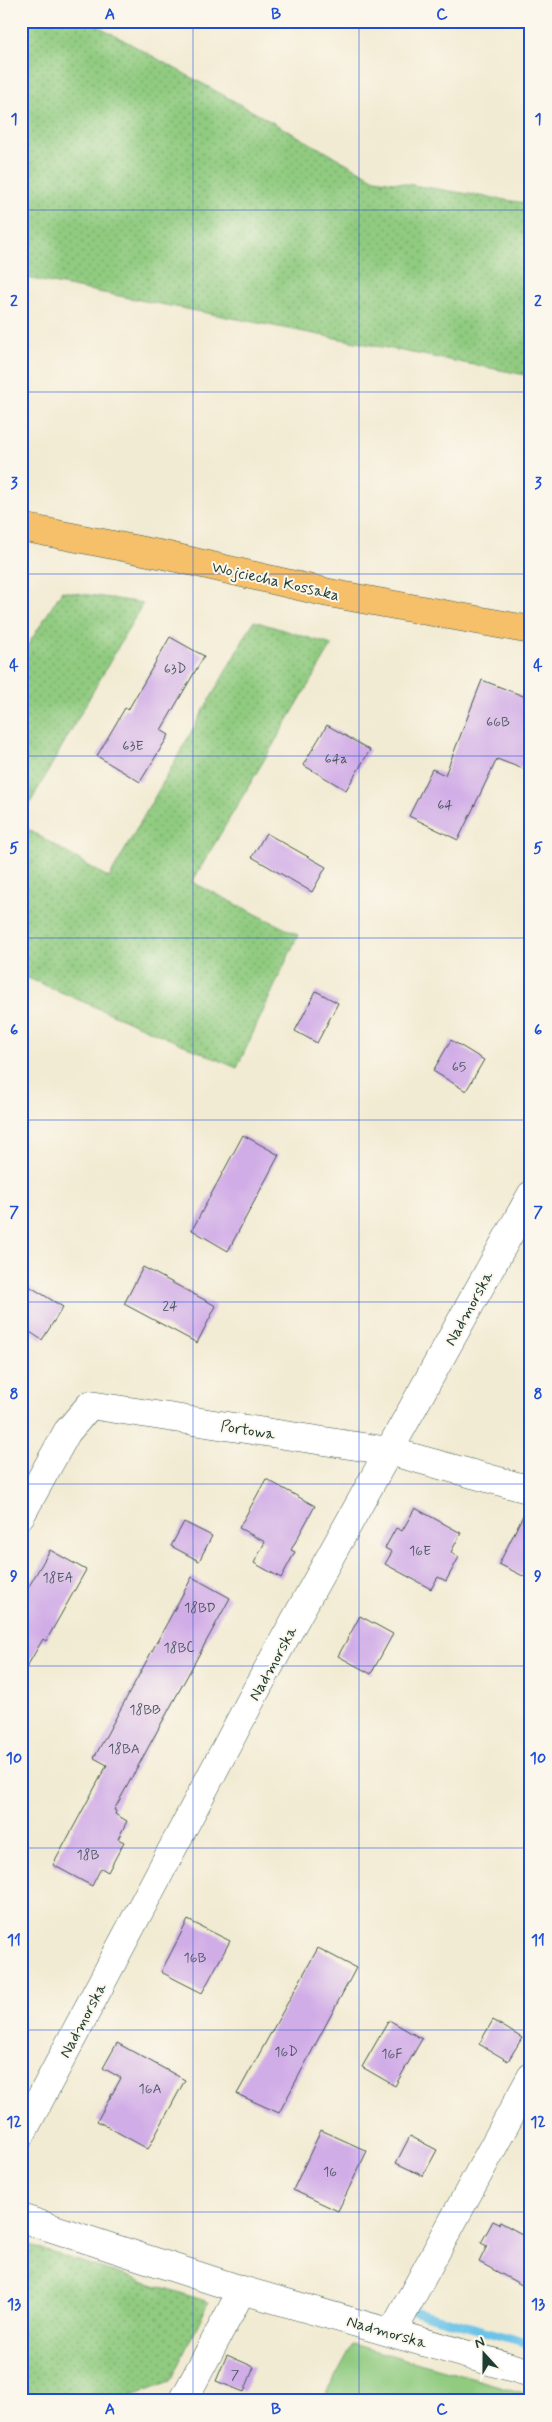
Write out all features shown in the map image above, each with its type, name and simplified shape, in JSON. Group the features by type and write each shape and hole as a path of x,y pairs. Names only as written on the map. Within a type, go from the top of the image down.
{"main road":[{"name":"Wojciecha Kossaka","path":"21,527 164,555 329,593 531,630"}],"street":[{"name":"Nadmorska","path":"21,2135 260,1683 531,1195"},
{"name":"Portowa","path":"21,1515 66,1432 90,1405 389,1451 531,1490"},
{"path":"392,2333 531,2077"},
{"name":"Nadmorska","path":"21,2218 242,2290 531,2373"},
{"path":"183,2401 242,2290"}],"green space":[{"path":"21,21 89,21 375,179 531,204 531,376 21,277"},
{"path":"62,591 143,603 21,819 21,656"},
{"path":"254,621 332,645 192,882 298,935 237,1068 21,975 21,825 109,878"},
{"path":"21,2243 209,2302 170,2381 120,2401 21,2401"},
{"path":"353,2344 517,2391 531,2396 531,2401 322,2401"}],"building":[{"path":"170,637 204,656 161,730 169,735 140,782 97,756 125,708 128,710"},
{"path":"482,680 531,699 531,772 497,759 458,840 409,816 432,769 445,775"},
{"path":"327,725 370,750 346,790 303,765"},
{"path":"266,833 326,867 312,892 252,857"},
{"path":"316,991 338,1003 317,1043 295,1031"},
{"path":"451,1040 484,1060 466,1091 433,1071"},
{"path":"243,1135 279,1155 228,1251 192,1230"},
{"path":"143,1267 216,1306 197,1343 124,1304"},
{"path":"21,1281 63,1307 42,1340 21,1326"},
{"path":"266,1479 315,1506 291,1550 295,1552 281,1578 254,1563 265,1542 239,1528"},
{"path":"528,1505 531,1505 531,1565 525,1577 499,1564"},
{"path":"415,1508 461,1533 451,1552 459,1557 446,1581 438,1577 431,1589 385,1564 392,1552 385,1548 396,1528 402,1531"},
{"path":"184,1522 212,1536 199,1561 171,1546"},
{"path":"50,1550 86,1570 46,1641 43,1639 21,1677 21,1600"},
{"path":"192,1577 230,1598 114,1810 116,1811 115,1814 127,1821 118,1839 124,1842 108,1872 101,1868 92,1886 53,1865 107,1765 94,1758"},
{"path":"360,1616 393,1634 371,1674 338,1656"},
{"path":"188,1920 230,1941 202,1993 161,1972"},
{"path":"318,1948 356,1968 279,2113 237,2094"},
{"path":"389,2020 422,2039 395,2086 362,2067"},
{"path":"493,2020 522,2038 508,2061 479,2044"},
{"path":"117,2043 185,2080 148,2149 97,2121 121,2078 103,2068"},
{"path":"321,2130 367,2151 338,2211 293,2190"},
{"path":"410,2136 437,2150 423,2176 396,2163"},
{"path":"493,2221 499,2224 500,2222 531,2239 531,2290 479,2262 487,2246 481,2243"},
{"path":"227,2355 254,2367 244,2392 216,2381"}],"waterway":[{"path":"413,2311 531,2344"}]}
